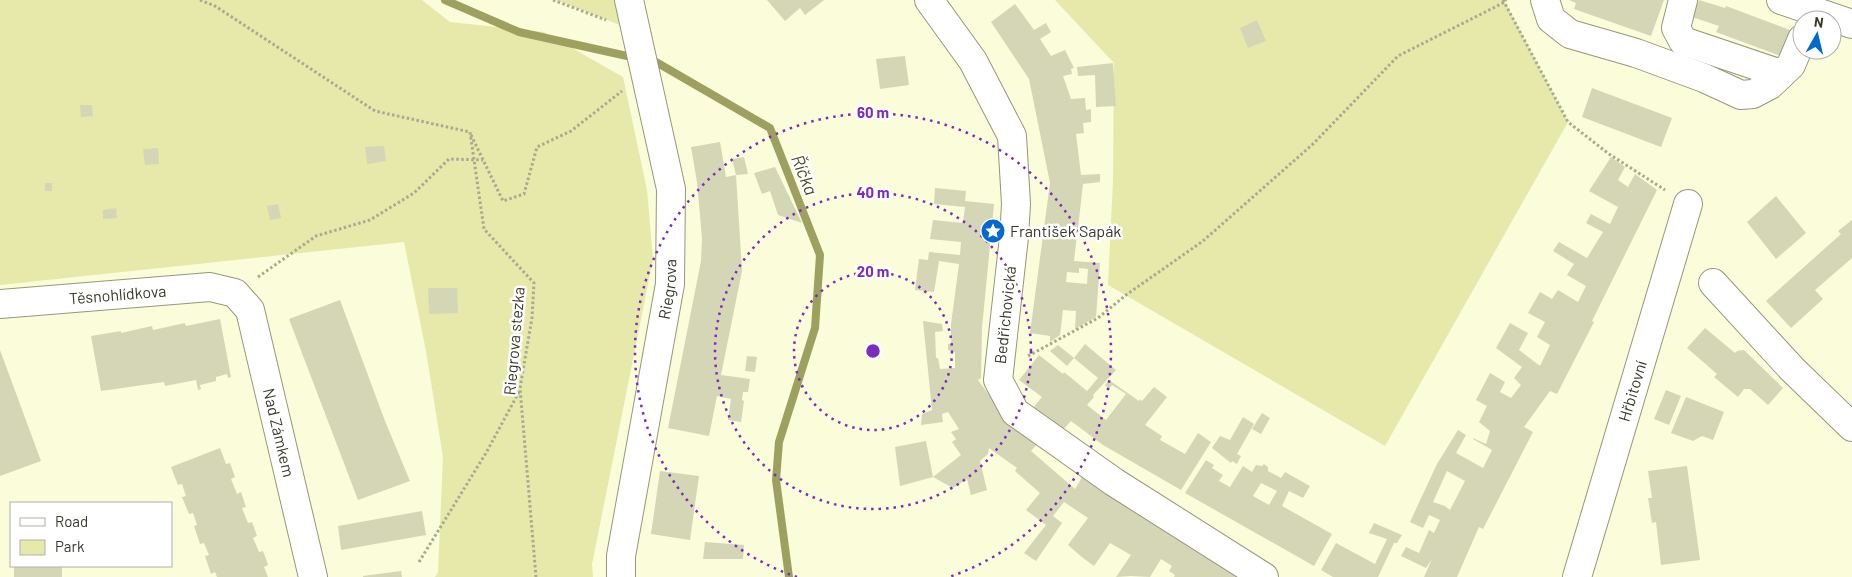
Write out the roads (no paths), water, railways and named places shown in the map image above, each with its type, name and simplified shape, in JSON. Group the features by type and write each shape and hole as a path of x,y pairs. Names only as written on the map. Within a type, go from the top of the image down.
{"street":[{"name":"Riegrova","path":"621,577 620,556 670,284 671,190 629,0"},
{"name":"Bedřichovická","path":"929,0 974,61 1012,136 1016,204 998,380 1014,412 1114,482 1264,577"},
{"path":"1545,0 1551,19 1570,34 1636,53 1741,95 1753,94 1770,85 1791,66 1793,60"},
{"path":"1684,0 1676,28 1683,41 1781,74"},
{"path":"1781,0 1802,10"},
{"name":"Hřbitovní","path":"1577,577 1679,199"},
{"path":"1713,283 1792,369 1852,427"},
{"name":"Těsnohlídkova","path":"0,304 210,287 234,293"},
{"name":"Nad Zámkem","path":"234,293 250,310 313,577"}],"waterway":[{"name":"Říčka","path":"445,0 519,32 636,58"},
{"name":"Říčka","path":"647,60 656,62 770,128 820,255 815,328 779,442 776,480 789,577"}],"place":[{"name":"František Sapák","path":"993,231"}]}
